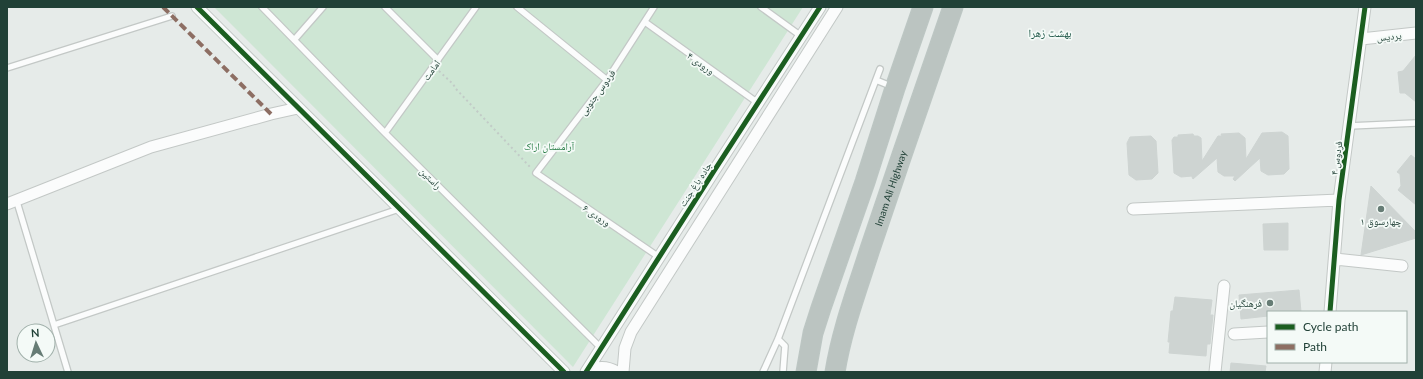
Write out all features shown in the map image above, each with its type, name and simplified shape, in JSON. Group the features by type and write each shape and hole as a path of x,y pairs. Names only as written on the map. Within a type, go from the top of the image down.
{"highway":[{"path":"806,372 813,333 821,308 865,182 923,7"},
{"name":"Imam Ali Highway","path":"836,372 838,353 848,315 879,219 953,7"},
{"path":"821,308 812,358 814,364 818,367 823,367 830,362 839,333 848,315"}],"street":[{"path":"197,7 564,372"},
{"name":"جاده باغ جنت","path":"587,372 820,7"},
{"path":"623,372 625,348 631,332 837,7"},
{"name":"فردوس ۴","path":"1330,311 1339,200 1365,7"},
{"name":"پردیس","path":"1361,39 1416,33"},
{"path":"12,203 151,147 298,108"},
{"path":"714,171 726,180"},
{"path":"1133,209 1339,200"},
{"path":"1335,259 1402,266"},
{"path":"1216,372 1224,286"},
{"path":"1234,334 1267,332"},
{"path":"587,372 594,368 604,367 617,372"}],"lane":[{"name":"راستین","path":"262,7 385,133 601,348"},
{"path":"295,40 322,7"},
{"path":"385,7 438,60"},
{"name":"امامت","path":"385,133 476,7"},
{"path":"517,7 607,80"},
{"name":"فردوس جنوبی","path":"536,173 607,80 654,7"},
{"path":"761,7 801,36"},
{"path":"7,68 172,16"},
{"name":"ورودی ۴","path":"644,22 758,103"},
{"path":"763,372 778,339 880,69"},
{"path":"876,80 895,88"},
{"path":"1349,126 1416,123"},
{"name":"ورودی ۶","path":"536,173 659,257"},
{"path":"12,203 53,323"},
{"path":"56,324 399,209"},
{"path":"56,332 68,372"},
{"path":"778,339 784,346 783,372"}],"path":[{"path":"433,67 454,84 456,89 536,173"}],"green space":[{"name":"آرامستان اراک","path":"214,7 803,7 573,367"}],"building":[{"path":"1416,55 1416,102 1405,93 1400,93 1398,72 1403,71"},
{"path":"1282,132 1288,136 1289,169 1284,174 1268,175 1261,171 1260,158 1235,181 1233,179 1235,176 1224,176 1218,172 1217,158 1193,179 1192,176 1181,177 1174,173 1172,140 1174,137 1178,137 1178,135 1193,134 1194,136 1201,138 1202,161 1218,136 1222,136 1221,134 1239,133 1245,138 1246,159 1262,133"},
{"path":"1151,136 1156,141 1158,173 1152,179 1136,180 1129,175 1127,143 1130,137"},
{"path":"1411,155 1416,159 1416,205 1398,190 1401,186 1400,174 1397,172"},
{"name":"چهارسوق ۱","path":"1371,186 1416,232 1416,238 1361,255"},
{"path":"1288,223 1288,250 1264,250 1263,224"},
{"name":"فرهنگیان","path":"1299,290 1301,311 1267,311 1267,316 1241,319 1239,295"},
{"path":"1175,297 1212,300 1210,315 1213,315 1210,344 1207,344 1206,356 1169,353 1170,342 1168,342 1171,311 1173,311"},
{"path":"1231,363 1266,366 1265,372 1230,372"}],"marked path":[{"path":"163,7 271,114"}],"cycle path":[{"path":"197,7 564,372"},
{"path":"586,372 820,7"},
{"path":"1330,311 1339,200 1365,7"}],"place":[{"name":"چهارسوق ۱","path":"1381,209"},
{"name":"فرهنگیان","path":"1270,303"}],"district":[{"name":"بهشت زهرا","path":"1050,32"}]}
